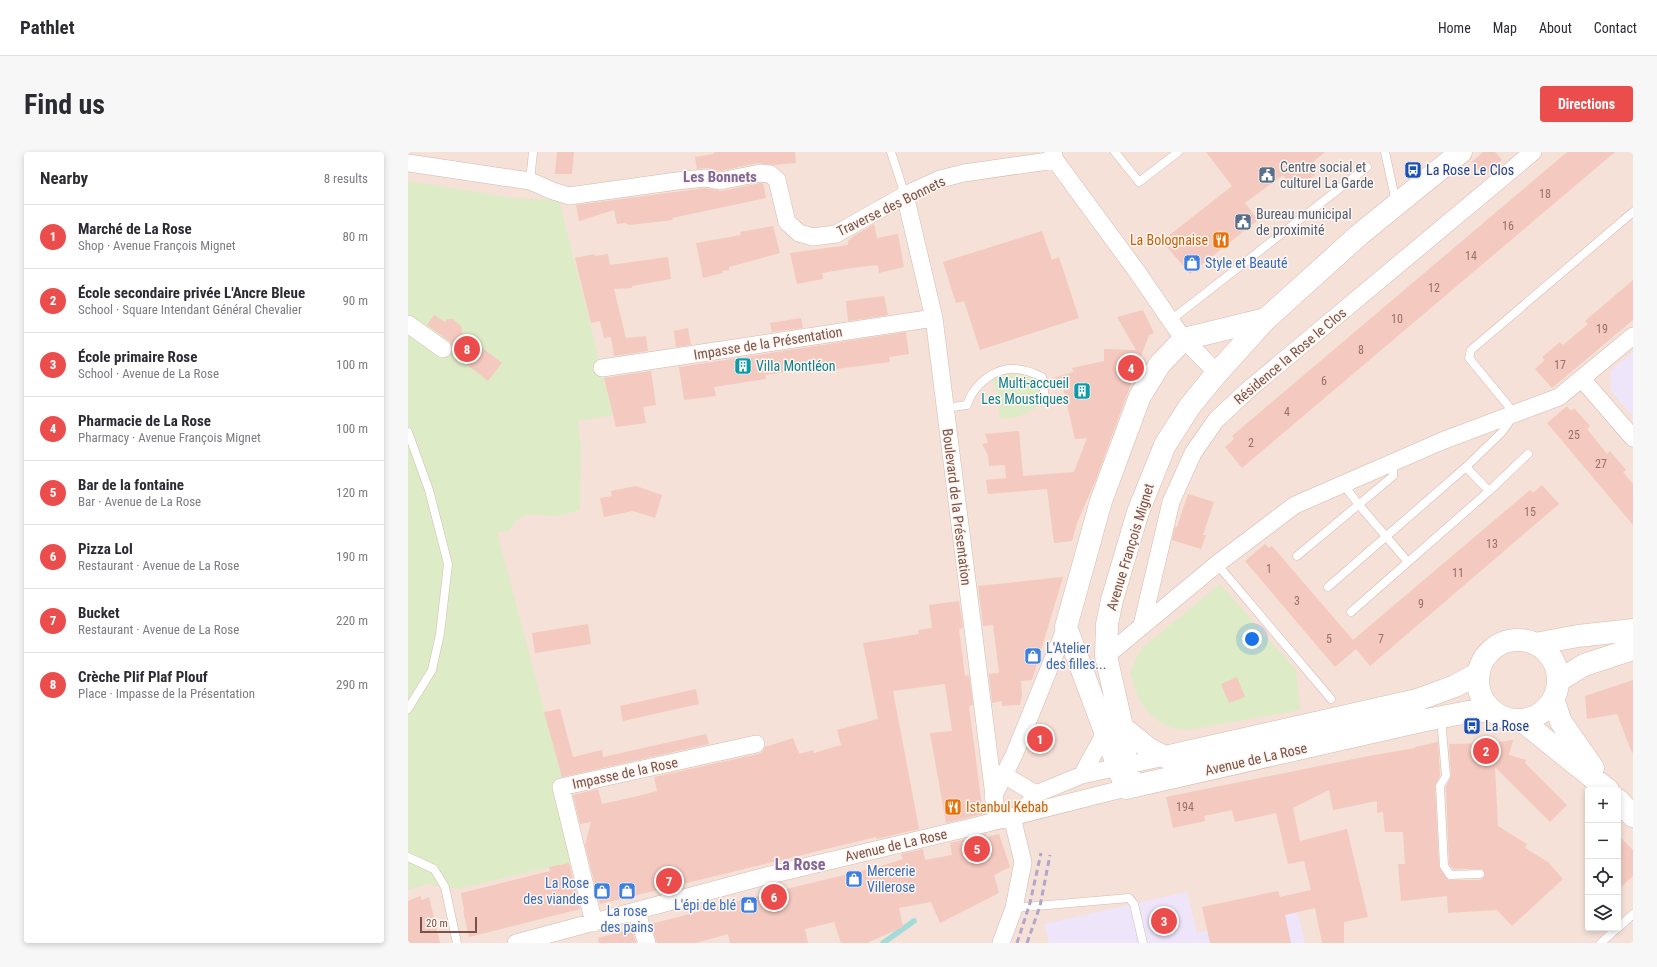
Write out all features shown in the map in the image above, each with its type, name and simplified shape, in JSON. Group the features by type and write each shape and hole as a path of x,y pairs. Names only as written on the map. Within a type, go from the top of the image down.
{"street":[{"name":"Avenue François Mignet","path":"1113,730 1106,656 1107,624 1112,600 1138,512 1165,445 1190,406 1217,373 1266,319 1360,235 1460,152"},
{"name":"Résidence la Rose le Clos","path":"1142,625 1171,502 1193,453 1216,420 1248,390 1533,152"},
{"name":"Traverse des Bonnets","path":"408,163 530,181 569,196 705,178 720,181 760,173 770,174 777,180 787,222 798,233 813,238 836,234 905,195 940,179 1054,156 1184,339 1217,373"},
{"name":"Boulevard de la Présentation","path":"905,195 934,318 993,796 1010,817 1022,862 1014,908 1001,943"},
{"name":"Impasse de la Présentation","path":"602,368 934,318"},
{"name":"Avenue François Mignet","path":"1184,339 1266,319"},
{"path":"408,324 443,349"},
{"path":"1106,656 1217,564 1295,505 1442,441 1559,397 1633,336"},
{"path":"993,796 1014,755 1066,627 1101,501 1140,396 1160,364 1184,339"},
{"path":"1582,379 1633,438"},
{"name":"Avenue François Mignet","path":"1066,627 1113,730 1127,777"},
{"path":"1535,644 1578,636 1633,630"},
{"path":"1606,787 1561,722 1556,690 1554,663 1549,655 1535,644 1517,640 1500,645 1486,656 1479,673 1479,690 1486,704 1492,710 1505,718 1521,720 1536,716 1549,706 1556,690 1584,665 1633,649"},
{"name":"Avenue de La Rose","path":"1036,794 1082,775 1127,777 1166,757 1416,700 1455,686 1479,673"},
{"name":"Avenue de La Rose","path":"516,943 766,876 1010,817 1127,777 1468,712 1492,710"},
{"path":"1521,720 1604,787"},
{"path":"1082,775 1113,730 1166,757"},
{"name":"Impasse de la Rose","path":"594,923 561,787 756,744"},
{"path":"1004,775 1036,794 1010,817"},
{"path":"1621,803 1633,816"},
{"path":"636,910 647,943"}],"lane":[{"path":"530,181 533,152"},
{"path":"891,152 905,195"},
{"path":"1115,152 1139,182 1178,152"},
{"path":"1384,152 1397,205"},
{"path":"1170,320 1368,167"},
{"path":"1328,588 1466,467 1502,432 1514,414 1469,358 1471,350 1633,212"},
{"path":"945,408 967,405 970,395 975,388 995,373 1008,369 1031,372 1042,376 1045,398"},
{"path":"408,432 429,490 448,564 440,634 432,670 408,709"},
{"path":"1351,612 1489,491 1528,454"},
{"path":"1297,556 1393,476 1393,462"},
{"path":"1466,467 1489,491"},
{"path":"1343,484 1408,562"},
{"path":"1217,564 1331,699"},
{"path":"1441,717 1446,776 1440,786 1444,866 1450,875 1480,874"},
{"path":"408,857 434,869 445,887 457,943"},
{"path":"1014,908 1129,898 1134,904 1143,943"},
{"path":"1621,926 1631,919"},
{"path":"1601,943 1615,931"}],"shaded area":[{"path":"408,152 1633,152 1633,943 408,943"},
{"path":"1633,352 1633,416 1611,391 1610,371"},
{"path":"1187,892 1197,933 1297,910 1305,943 1049,943 1044,924"}],"green space":[{"path":"408,181 514,198 559,200 613,415 578,421 581,448 580,510 554,516 526,516 519,518 509,531 497,532 562,778 555,781 576,861 458,889 427,884 408,890"},
{"path":"1017,374 1038,379 1042,402 1027,413 1017,417 999,418 998,399 992,381 1002,376"},
{"path":"1220,584 1296,670 1300,710 1188,730 1172,728 1158,721 1148,712 1138,698 1130,672 1141,649"}],"building":[{"path":"557,152 574,152 572,174 555,174"},
{"path":"715,152 795,152 796,163 773,165 758,163 720,171 707,168 697,169 695,157 713,154"},
{"path":"1206,152 1325,152 1308,166 1315,175 1295,190 1283,175 1245,203 1258,220 1190,274 1162,241 1232,186"},
{"path":"1483,152 1495,152 1502,160 1485,176 1472,162"},
{"path":"1567,152 1615,152 1242,468 1225,447 1234,439 1232,436"},
{"path":"763,183 766,198 672,218 673,220 629,225 625,223 617,224 614,210 579,221 576,205 705,188 722,191"},
{"path":"874,224 877,238 898,234 904,267 879,273 878,265 852,268 822,273 823,279 797,284 790,253 848,245 848,241 852,237"},
{"path":"773,226 780,253 729,267 729,270 722,271 723,273 703,278 696,243 741,235 740,232"},
{"path":"1042,231 1052,260 1059,257 1079,318 980,350 964,301 956,303 943,262"},
{"path":"594,254 595,256 608,254 610,265 668,257 671,279 632,286 632,288 614,289 626,338 646,336 648,351 614,356 611,337 604,338 600,321 591,323 575,258"},
{"path":"1633,280 1633,320 1552,388 1535,369 1545,360 1542,357 1560,342 1563,345 1588,324 1585,321"},
{"path":"884,296 888,315 848,321 846,301"},
{"path":"1143,310 1154,333 1149,335 1096,479 1077,523 1072,541 1054,543 1047,489 988,494 986,480 1006,478 1005,465 989,466 988,455 982,444 988,443 985,434 1019,431 1023,476 1074,472 1087,438 1075,439 1063,388 1050,379 1073,372 1072,368 1104,361 1104,349 1136,350 1117,317"},
{"path":"434,315 445,322 447,319 453,319 462,327 462,333 502,363 488,381 452,353 452,345 449,341 427,325"},
{"path":"801,318 803,328 772,332 770,323"},
{"path":"688,328 691,345 676,347 674,331"},
{"path":"906,332 909,354 889,357 890,362 805,373 804,369 765,375 766,379 714,387 716,396 684,400 679,367"},
{"path":"651,371 656,405 643,407 646,423 616,427 604,378"},
{"path":"1567,406 1571,411 1574,408 1590,426 1587,429 1607,454 1610,451 1626,470 1623,472 1633,484 1633,525 1547,423"},
{"path":"1542,485 1559,504 1370,666 1356,649 1335,667 1245,561 1265,544 1269,548 1272,546 1353,640 1530,490 1533,493"},
{"path":"636,486 662,495 655,518 633,511 604,517 600,498 612,496 611,491"},
{"path":"1188,494 1214,502 1203,535 1206,535 1201,549 1172,540 1175,527 1177,527"},
{"path":"1063,577 1032,680 1021,681 1022,695 1020,705 1002,706 1002,701 992,703 989,674 999,673 993,625 983,626 978,586"},
{"path":"959,601 963,628 959,629 965,676 969,675 973,705 969,706 983,814 946,823 930,733 952,731 945,684 893,691 919,829 876,839 876,837 600,904 585,845 591,822 580,824 573,795 598,789 602,804 638,796 657,791 654,777 758,754 762,752 765,747 793,738 799,754 813,750 814,753 841,745 837,730 878,719 863,643 919,634 918,630 932,628 929,605"},
{"path":"588,624 591,644 535,653 532,633"},
{"path":"1237,677 1245,697 1229,703 1221,684"},
{"path":"1633,680 1632,753 1617,714 1587,719 1585,696"},
{"path":"696,689 699,704 623,721 620,706"},
{"path":"560,709 573,757 602,750 603,757 706,734 709,744 562,777 544,712"},
{"path":"1513,740 1509,755 1526,760 1525,763 1567,805 1550,822 1495,767 1498,826 1527,844 1525,848 1548,862 1563,879 1512,926 1497,910 1448,913 1447,896 1401,901 1398,864 1405,864 1403,832 1385,832 1383,812 1377,813 1377,801 1333,810 1329,790 1293,808 1300,841 1347,829 1368,917 1344,922 1344,943 1322,943 1315,908 1285,915 1291,943 1210,943 1202,907 1278,891 1280,897 1311,890 1304,861 1288,864 1276,813 1235,822 1232,810 1204,816 1205,821 1173,828 1166,797 1415,748 1438,742 1440,775 1435,786 1439,867 1448,880 1480,880 1485,874 1482,869 1453,869 1449,864 1446,787 1451,776 1449,744 1493,743"},
{"path":"986,834 986,837 999,834 1010,867 994,875 999,893 940,923 931,902 899,908 903,927 867,943 841,943 834,922 805,929 808,943 730,943 728,934 696,943 657,943 651,924 881,866 903,859 901,854 923,849 925,860 952,855 950,843"},
{"path":"1621,838 1633,850 1633,876 1621,887"},
{"path":"569,863 580,909 469,937 463,911 461,893 550,871 549,867"},
{"path":"420,896 422,900 429,897 440,943 408,943 408,901"},
{"path":"632,929 636,943 599,943 598,938"}],"waterway":[{"path":"883,943 914,921"}],"railway":[{"path":"1017,943 1030,903 1041,853"},
{"path":"1027,943 1040,906 1050,855"}],"place":[{"name":"La Rose Le Clos","path":"1413,170"},
{"name":"Centre social et culturel La Garde","path":"1267,175"},
{"name":"Bureau municipal de proximité","path":"1243,222"},
{"name":"La Bolognaise","path":"1221,240"},
{"name":"Style et Beauté","path":"1192,263"},
{"name":"Crèche Plif Plaf Plouf","path":"467,349"},
{"name":"Villa Montléon","path":"743,366"},
{"name":"Pharmacie de La Rose","path":"1131,368"},
{"name":"Multi-accueil Les Moustiques","path":"1082,391"},
{"name":"L'Atelier des filles...","path":"1033,656"},
{"name":"La Rose","path":"1472,726"},
{"name":"Marché de La Rose","path":"1040,739"},
{"name":"École secondaire privée L'Ancre Bleue","path":"1486,751"},
{"name":"Istanbul Kebab","path":"953,807"},
{"name":"Bar de la fontaine","path":"977,849"},
{"name":"Mercerie Villerose","path":"854,879"},
{"name":"Bucket","path":"669,881"},
{"name":"La Rose des viandes","path":"602,891"},
{"name":"La rose des pains","path":"627,891"},
{"name":"Pizza Lol","path":"774,897"},
{"name":"L'épi de blé","path":"749,905"},
{"name":"École primaire Rose","path":"1164,921"}],"district":[{"name":"Les Bonnets","path":"720,177"},
{"name":"La Rose","path":"800,864"}]}
